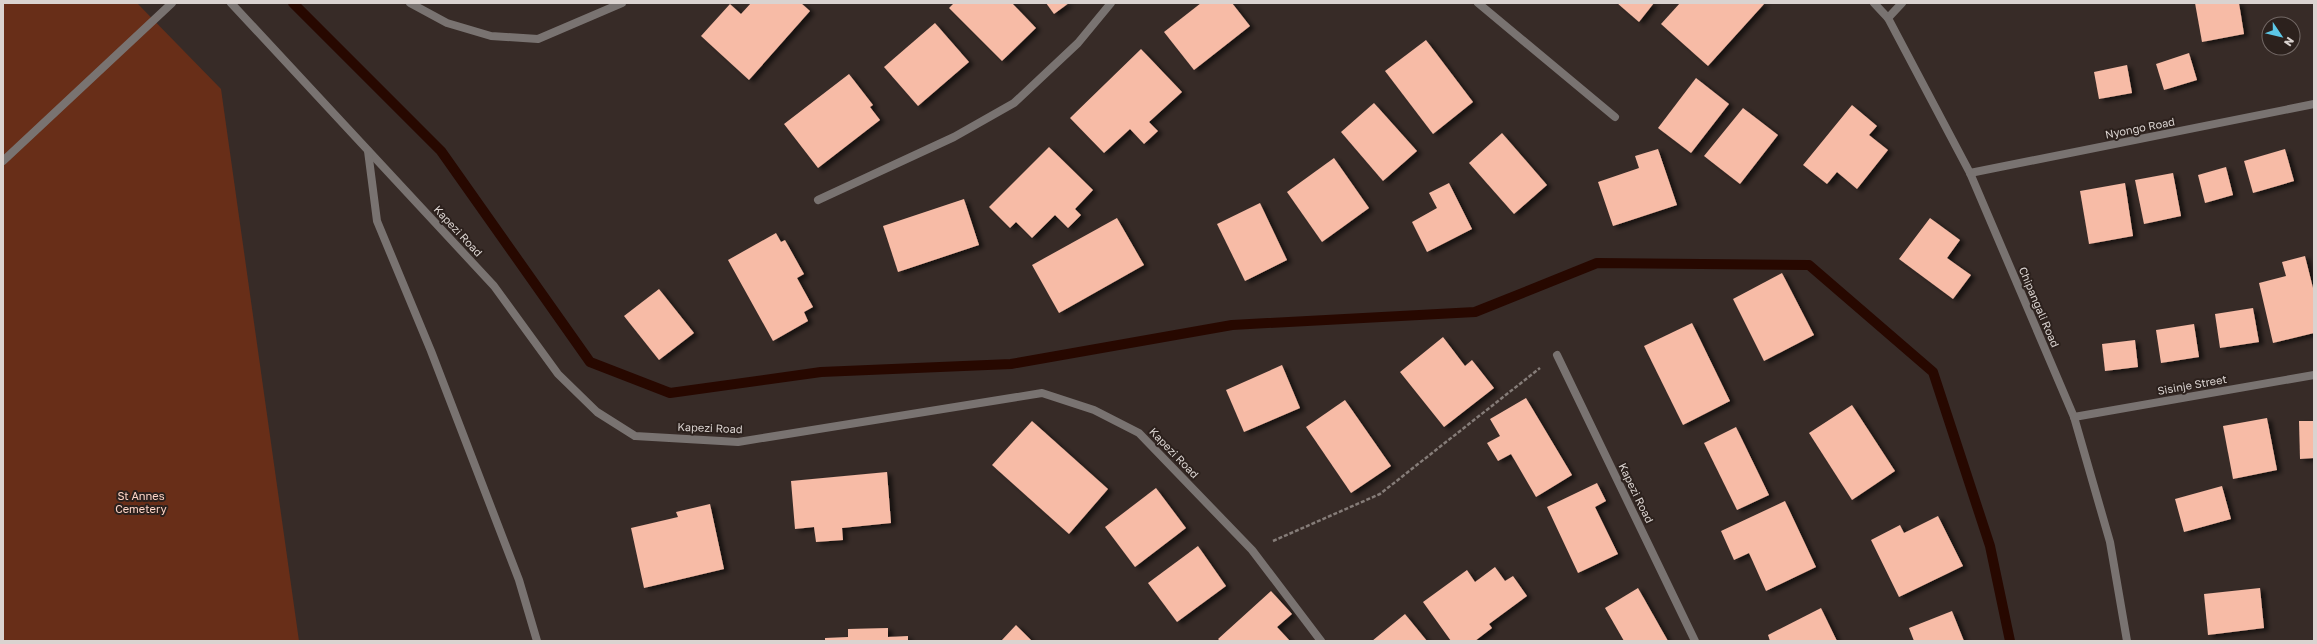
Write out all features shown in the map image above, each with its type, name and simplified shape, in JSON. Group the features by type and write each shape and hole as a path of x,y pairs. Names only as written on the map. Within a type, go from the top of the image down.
{"street":[{"path":"3,161 172,3"},
{"name":"Kapezi Road","path":"231,3 494,286 558,374 597,412 635,436 738,442 1042,393 1094,410 1139,432 1252,550 1321,641"},
{"path":"410,3 447,23 491,36 538,40 622,3"},
{"path":"818,200 954,137 1014,103 1078,43 1111,3"},
{"path":"1478,3 1615,117"},
{"name":"Chipangali Road","path":"1874,3 1888,18 1970,173 2074,417 2110,542 2127,641"},
{"path":"1888,18 1902,3"},
{"name":"Nyongo Road","path":"1970,173 2314,104"},
{"path":"368,151 377,221 434,358 513,565 537,641"},
{"name":"Kapezi Road","path":"1557,355 1694,641"},
{"name":"Sisinje Street","path":"2074,417 2314,375"}],"path":[{"path":"1252,550 1380,494 1557,355"}],"green space":[{"name":"St Annes Cemetery","path":"3,3 137,3 221,89 299,641 3,641"}],"building":[{"path":"751,3 801,3 810,11 749,80 701,36 730,4 741,14"},
{"path":"954,3 1012,3 1036,28 1002,61 949,8"},
{"path":"1046,3 1069,3 1054,14"},
{"path":"1201,3 1232,3 1250,26 1194,70 1164,32"},
{"path":"1617,3 1654,3 1639,22"},
{"path":"1680,3 1765,3 1708,66 1661,24"},
{"path":"2195,3 2239,3 2244,34 2202,42"},
{"path":"935,23 969,62 918,106 884,67"},
{"path":"1426,40 1473,102 1433,134 1385,71"},
{"path":"1141,49 1182,92 1149,122 1158,131 1144,144 1130,129 1104,153 1070,118"},
{"path":"2189,53 2197,80 2164,90 2156,64"},
{"path":"2127,65 2132,93 2099,99 2094,72"},
{"path":"849,74 873,105 870,107 880,120 818,168 784,124"},
{"path":"1696,78 1729,104 1691,153 1658,128"},
{"path":"1374,103 1417,151 1383,181 1341,132"},
{"path":"1852,105 1877,126 1869,135 1888,150 1857,189 1837,172 1827,184 1803,165"},
{"path":"1743,108 1778,135 1740,184 1704,156"},
{"path":"1502,133 1547,185 1514,214 1469,163"},
{"path":"1049,147 1093,190 1075,209 1081,215 1068,228 1055,215 1032,238 1016,222 1010,228 989,207"},
{"path":"1658,149 1677,205 1613,226 1598,182 1639,168 1635,156"},
{"path":"2285,149 2294,181 2253,193 2244,161"},
{"path":"1334,158 1369,208 1322,242 1287,192"},
{"path":"2226,167 2233,195 2205,203 2198,175"},
{"path":"2173,173 2181,216 2144,224 2135,180"},
{"path":"1449,183 1472,229 1427,252 1412,222 1437,208 1429,193"},
{"path":"2125,183 2133,236 2089,244 2080,191"},
{"path":"964,199 979,245 898,272 883,226"},
{"path":"1260,203 1287,260 1245,281 1217,224"},
{"path":"1117,218 1144,265 1059,313 1032,265"},
{"path":"1930,218 1960,240 1947,258 1971,275 1953,299 1899,259"},
{"path":"776,233 781,242 785,240 804,274 797,278 813,307 804,312 808,321 773,341 728,260"},
{"path":"2305,256 2314,292 2314,333 2273,343 2259,283 2286,276 2282,262"},
{"path":"1782,273 1814,335 1764,361 1733,299"},
{"path":"659,289 694,333 659,360 624,316"},
{"path":"2253,308 2259,342 2220,348 2215,314"},
{"path":"1692,323 1730,401 1683,425 1644,346"},
{"path":"2194,324 2199,357 2161,363 2156,330"},
{"path":"1443,337 1465,366 1472,360 1494,388 1444,427 1400,372"},
{"path":"2135,340 2138,367 2105,371 2102,344"},
{"path":"1282,365 1300,408 1244,432 1226,390"},
{"path":"1526,398 1572,475 1536,497 1511,454 1498,461 1487,443 1500,436 1490,419"},
{"path":"1345,400 1391,466 1351,493 1306,427"},
{"path":"1852,405 1895,471 1852,500 1809,433"},
{"path":"2267,418 2277,470 2233,479 2223,426"},
{"path":"1032,421 1108,489 1069,534 992,465"},
{"path":"2299,421 2314,421 2314,458 2300,459"},
{"path":"1736,427 1769,495 1737,510 1704,443"},
{"path":"887,472 891,523 842,528 843,540 816,542 814,527 795,529 791,481"},
{"path":"1597,483 1606,501 1595,507 1618,554 1578,573 1547,507"},
{"path":"2222,486 2231,519 2184,532 2175,499"},
{"path":"1156,488 1186,528 1135,567 1105,527"},
{"path":"1785,501 1816,567 1766,591 1749,553 1734,560 1721,531"},
{"path":"710,504 724,569 644,588 631,528 678,517 676,512"},
{"path":"1938,516 1963,566 1899,597 1871,540 1900,525 1904,533"},
{"path":"1198,546 1226,586 1177,622 1148,583"},
{"path":"1495,567 1505,581 1513,576 1527,596 1489,624 1492,628 1475,641 1451,641 1423,602 1467,570 1475,582"},
{"path":"1638,588 1668,641 1624,641 1605,608"},
{"path":"2260,588 2264,628 2208,635 2204,594"},
{"path":"1271,591 1292,614 1277,627 1290,641 1220,641 1218,639"},
{"path":"1821,608 1837,641 1770,641 1768,635"},
{"path":"1952,611 1964,641 1914,641 1909,628"},
{"path":"1405,614 1427,641 1372,641"},
{"path":"1016,625 1032,641 1001,641"},
{"path":"888,628 888,637 908,636 908,641 825,641 825,638 848,637 848,629"}],"waterway":[{"path":"293,3 441,151 590,362 670,393 821,372 1011,364 1232,325 1475,312 1597,263 1809,265 1933,372 1990,546 2010,641"}]}
